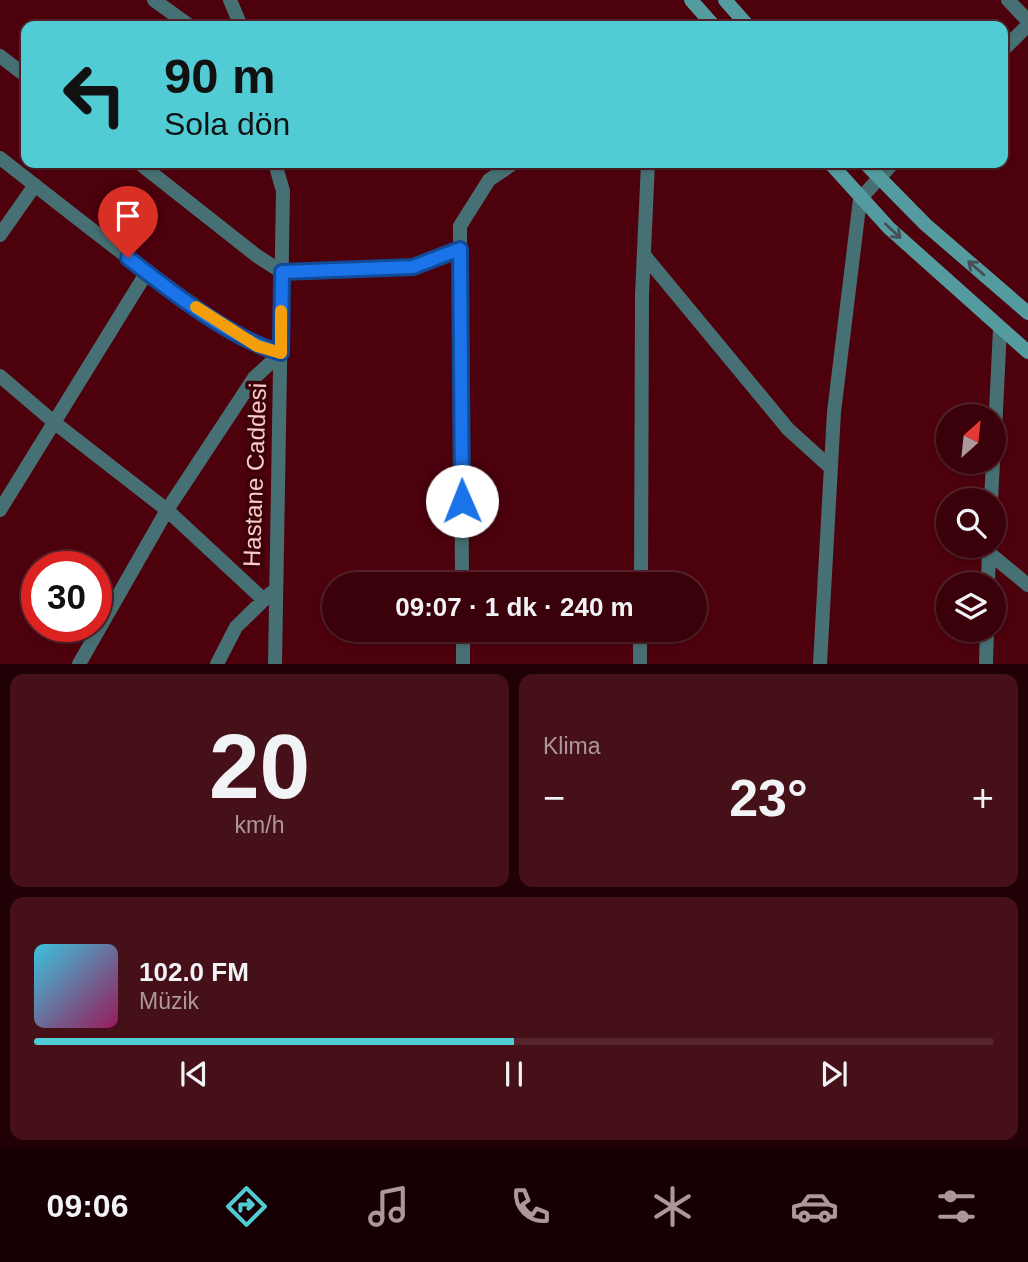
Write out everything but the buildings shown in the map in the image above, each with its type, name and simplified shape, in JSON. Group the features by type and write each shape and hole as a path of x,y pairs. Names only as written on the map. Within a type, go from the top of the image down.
{"main road":[{"path":"691,0 710,21"},
{"path":"725,0 744,21"},
{"path":"834,168 889,228 1028,352"},
{"path":"870,168 925,224 1028,313"}],"street":[{"path":"155,0 183,21"},
{"path":"230,0 239,21"},
{"path":"1008,0 1028,23 1008,45"},
{"path":"0,56 21,72"},
{"path":"0,158 147,272 257,346 281,353"},
{"path":"145,168 257,256 282,272 413,267 460,249"},
{"name":"Hastane Caddesi","path":"275,663 270,595 279,513 283,191 276,168"},
{"path":"463,572 460,226 489,180 507,168"},
{"path":"640,572 644,255 648,168"},
{"path":"820,663 834,412 860,199 888,168"},
{"path":"0,235 35,185"},
{"path":"644,255 788,429 831,468"},
{"path":"0,510 147,272"},
{"path":"996,404 1000,329"},
{"path":"79,663 167,510 254,378 281,353"},
{"path":"0,376 54,423 167,510 270,595 236,627 217,663"},
{"path":"999,558 1028,584"},
{"path":"463,642 463,663"},
{"path":"640,642 640,663"},
{"path":"986,642 986,663"}],"slow traffic":[{"path":"196,307 257,346 281,353 281,311"}],"route":[{"path":"128,258 223,325 257,346 281,353 282,272 413,267 460,249 462,501"}]}
